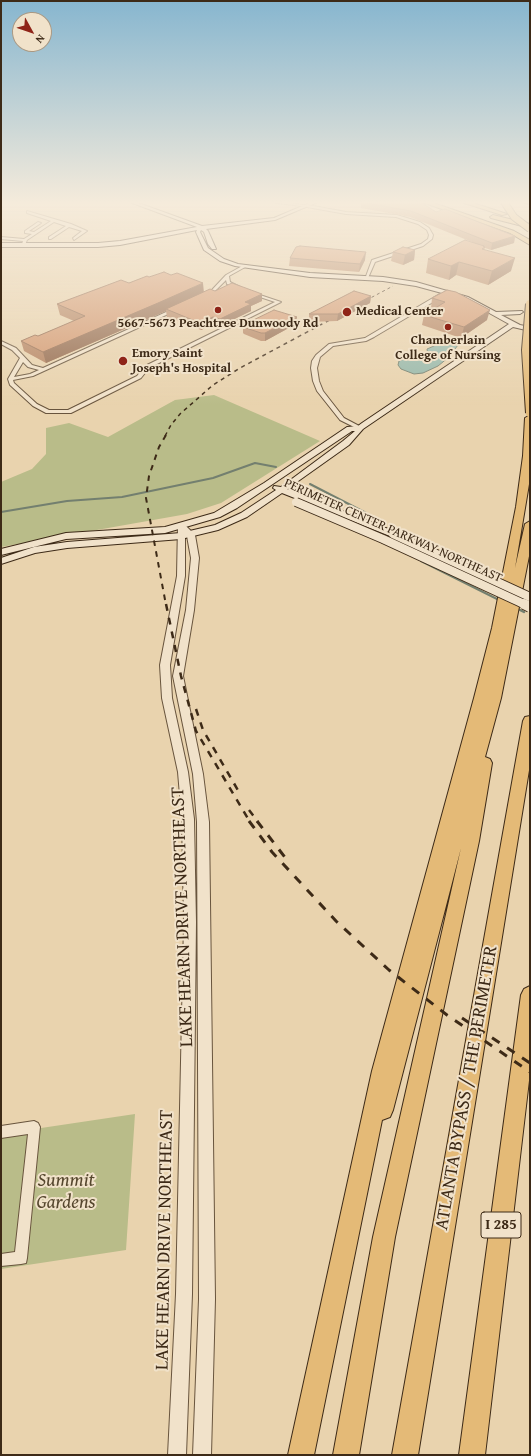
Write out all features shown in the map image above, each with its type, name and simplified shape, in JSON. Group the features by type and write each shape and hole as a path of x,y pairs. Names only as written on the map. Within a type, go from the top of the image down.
{"highway":[{"path":"530,304 526,350 530,413"},
{"path":"301,1455 382,1071 481,698 498,628 513,552 528,456 530,418"},
{"path":"338,1274 494,698 530,524"},
{"path":"346,1455 384,1237 471,841 494,712 494,698"},
{"name":"ATLANTA BYPASS / THE PERIMETER","path":"405,1455 530,722"},
{"name":"I 285","path":"472,1455 530,995"}],"main road":[{"path":"266,269 310,275 366,278 416,284 451,293 479,304 516,325 530,329"},
{"path":"497,314 520,312"},
{"path":"516,325 520,331 530,337"},
{"path":"1,552 22,545 59,538 80,535 146,532 182,526 208,519 227,511 267,486 350,429 362,426 516,325"},
{"path":"1,560 34,550 67,545 145,540 191,535 218,527 236,519 299,477 346,443 362,426"},
{"path":"299,477 297,484 300,500"},
{"name":"PERIMETER CENTER PARKWAY NORTHEAST","path":"267,486 530,608"},
{"name":"PERIMETER CENTER PARKWAY NORTHEAST","path":"300,500 393,534 530,597"}],"street":[{"path":"209,294 227,276 240,269"},
{"path":"366,278 370,269"},
{"path":"227,276 228,283 241,289"},
{"path":"201,298 223,288 232,286"},
{"path":"10,379 12,384 39,408 52,413 69,412 139,377 148,367 279,302 248,291"},
{"path":"362,426 342,419 320,392 316,381 315,361 318,356 327,348 338,343 366,339 442,295 451,293"},
{"path":"10,379 30,375 184,306"},
{"path":"1,342 14,349 30,366 44,369"},
{"path":"10,379 23,358"},
{"path":"182,526 191,535"},
{"name":"LAKE HEARN DRIVE NORTHEAST","path":"177,1455 184,1294 190,914 188,819 183,772 167,698 165,665 181,576 182,526"},
{"name":"LAKE HEARN DRIVE NORTHEAST","path":"191,535 195,558 192,591 178,676 198,774 203,822 207,1299 202,1455"},
{"path":"1,1132 34,1127 20,1258 1,1260"}],"green space":[{"path":"214,395 320,441 221,503 187,514 1,547 1,482 32,469 46,454 46,428 69,423 108,437 175,400"},
{"name":"Summit Gardens","path":"135,1114 126,1250 1,1269 1,1134"}],"shaded area":[{"path":"445,340 457,342 458,345 449,357 438,366 423,373 414,374 401,369 398,365 399,361 404,359 425,357 428,355 427,349 440,341"}],"building":[{"path":"484,269 496,269 492,271"},
{"path":"164,272 171,275 177,273 203,283 43,352 21,341 35,335 38,336 85,316 57,304 121,280 129,283 147,276 149,277"},
{"path":"232,283 262,294 245,302 251,304 220,319 213,317 200,323 166,309 210,289 215,291"},
{"path":"447,290 456,292 490,310 464,327 424,315 445,302 432,298"},
{"path":"354,291 371,296 338,314 309,314"},
{"path":"274,310 297,317 265,333 243,327 245,326 243,325"}],"waterway":[{"path":"1,512 67,501 122,497 213,478 255,463 276,467"},
{"path":"310,484 370,515 376,526"},
{"path":"421,561 499,600"},
{"path":"516,608 524,612"}],"railway":[{"path":"361,303 393,286"},
{"path":"165,436 171,425 180,414 213,385 240,368 337,316"},
{"path":"166,435 159,447 149,476 146,498 166,605"},
{"path":"166,604 181,676 196,731 250,822"},
{"path":"196,709 203,730 239,792"},
{"path":"249,810 258,822"},
{"path":"249,821 272,852 336,921 389,970 447,1015 530,1072"},
{"path":"257,821 287,860"},
{"path":"462,1018 530,1063"}],"place":[{"name":"5667-5673 Peachtree Dunwoody Rd","path":"218,310"},
{"name":"Medical Center","path":"347,312"},
{"name":"Chamberlain College of Nursing","path":"448,327"},
{"name":"Emory Saint Joseph's Hospital","path":"123,361"}]}
